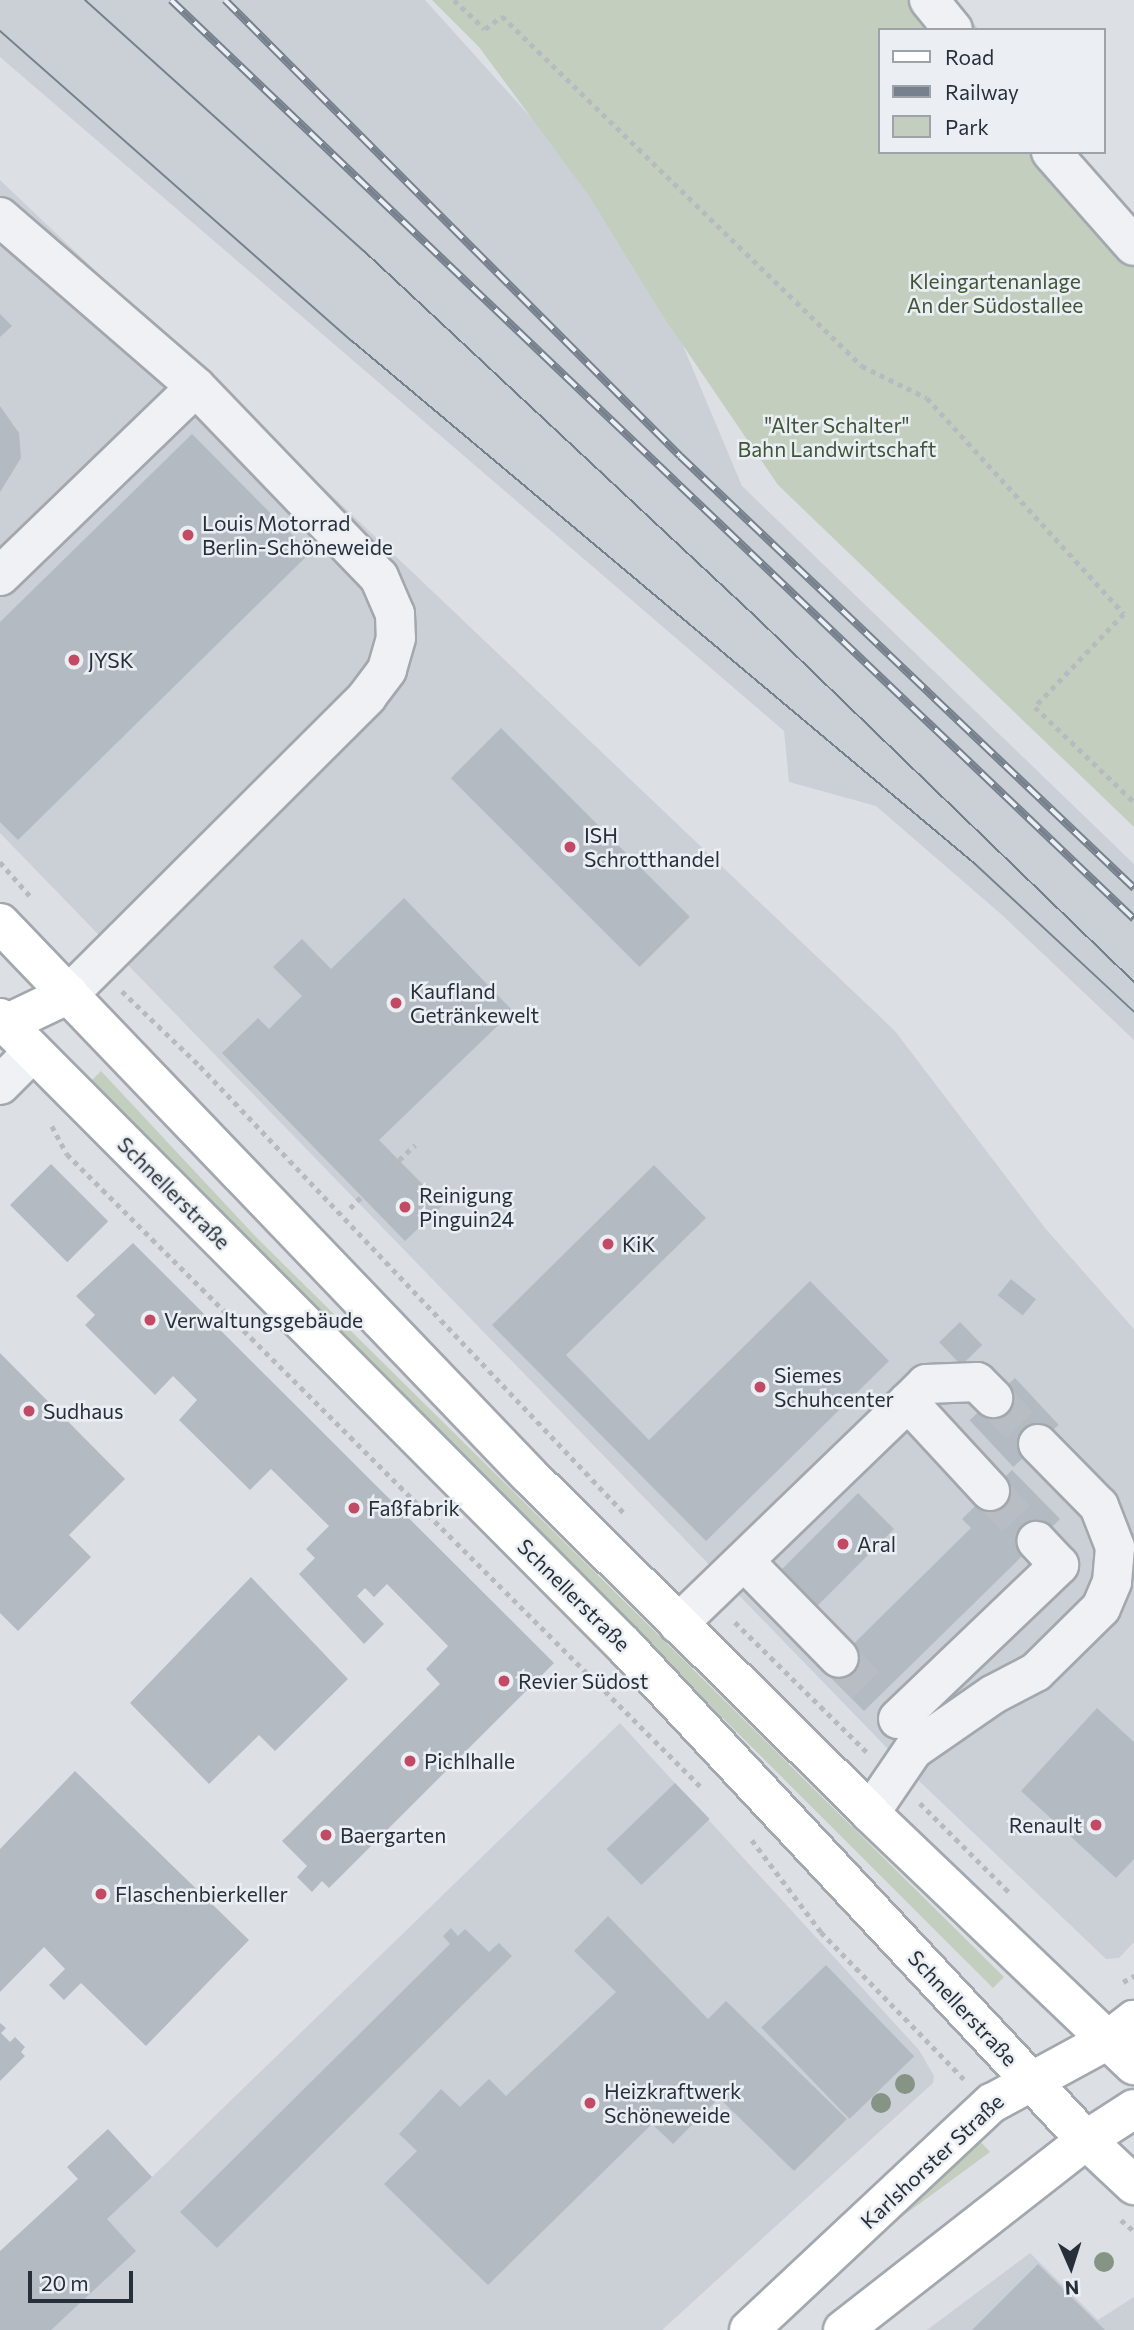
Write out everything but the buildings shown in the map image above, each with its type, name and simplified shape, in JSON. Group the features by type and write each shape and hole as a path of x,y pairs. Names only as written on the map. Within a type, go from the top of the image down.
{"main road":[{"path":"0,923 381,1324 678,1624 870,1813 1125,2042"},
{"path":"2,1024 69,994"},
{"path":"33,1052 69,994"},
{"name":"Schnellerstraße","path":"2,1024 624,1645 1086,2140 1126,2201"},
{"name":"Karlshorster Straße","path":"749,2330 992,2103 1030,2080 1125,2042"},
{"path":"843,2330 1086,2140 1134,2109"}],"street":[{"path":"929,0 951,28"},
{"path":"1053,154 1134,246"},
{"path":"0,217 196,387 379,577 391,595 396,638 379,683 69,994"},
{"path":"0,576 196,387"},
{"path":"0,1085 33,1052"},
{"path":"678,1624 926,1384 978,1382 993,1398"},
{"path":"908,1402 990,1491"},
{"path":"896,1736 994,1694 1036,1672 1101,1608 1112,1582 1115,1547 1099,1506 1038,1444"},
{"path":"870,1813 896,1736 1059,1565 1037,1541"},
{"path":"745,1562 839,1658"}],"path":[{"path":"454,0 485,29 502,16 862,366 927,398 1124,614 1035,708 1134,802"},
{"path":"0,862 37,903"},
{"path":"152,1021 200,1066 631,1520"},
{"path":"50,1122 67,1154 706,1792"},
{"path":"399,1160 415,1145"},
{"path":"350,1208 361,1196"},
{"path":"709,1596 896,1736 1007,1887"},
{"path":"744,1830 821,1932 992,2103"},
{"path":"1126,2201 1134,2231"}],"shaded area":[{"path":"0,0 425,0 636,234 742,486 1134,864 1134,1040 1002,915 876,806 789,782 784,731 0,57"},
{"path":"0,180 895,1031 1045,1228 1134,1329 1134,1942 1119,1958 1106,1959 917,1779 0,833"},
{"path":"620,1723 919,2050 934,2076 933,2083 662,2330 0,2330 0,2318 152,2177"},
{"path":"1030,2253 1098,2320 1134,2297 1134,2330 927,2330"}],"green space":[{"path":"432,0 954,0 977,28 878,28 878,154 1082,154 1134,218 1134,827 778,485 663,316 589,196 479,47"},
{"path":"101,1071 257,1238 1004,1977 993,1988 88,1084"},
{"path":"978,2139 990,2152 900,2218 898,2216"}],"tunnel":[{"path":"993,1398 1038,1444"},
{"path":"990,1491 1037,1541"},
{"path":"839,1658 877,1697"}],"tram line":[{"path":"85,0 364,251 757,618 1134,982"},
{"path":"0,31 352,341 975,864 1134,1012"}],"railway":[{"path":"171,0 1134,919"},
{"path":"225,0 680,456 1134,888"}],"place":[{"name":"Louis Motorrad Berlin-Schöneweide","path":"188,535"},
{"name":"JYSK","path":"74,660"},
{"name":"ISH Schrotthandel","path":"570,847"},
{"name":"Kaufland Getränkewelt","path":"396,1003"},
{"name":"Reinigung Pinguin24","path":"405,1207"},
{"name":"KiK","path":"608,1244"},
{"name":"Verwaltungsgebäude","path":"150,1320"},
{"name":"Siemes Schuhcenter","path":"760,1387"},
{"name":"Sudhaus","path":"29,1411"},
{"name":"Faßfabrik","path":"354,1508"},
{"name":"Aral","path":"843,1544"},
{"name":"Revier Südost","path":"504,1681"},
{"name":"Pichlhalle","path":"410,1761"},
{"name":"Renault","path":"1096,1825"},
{"name":"Baergarten","path":"326,1835"},
{"name":"Flaschenbierkeller","path":"101,1894"},
{"name":"Heizkraftwerk Schöneweide","path":"590,2103"}],"park label":[{"name":"Kleingartenanlage An der Südostallee","path":"995,293"},
{"name":"\"Alter Schalter\" Bahn Landwirtschaft","path":"837,437"}]}
